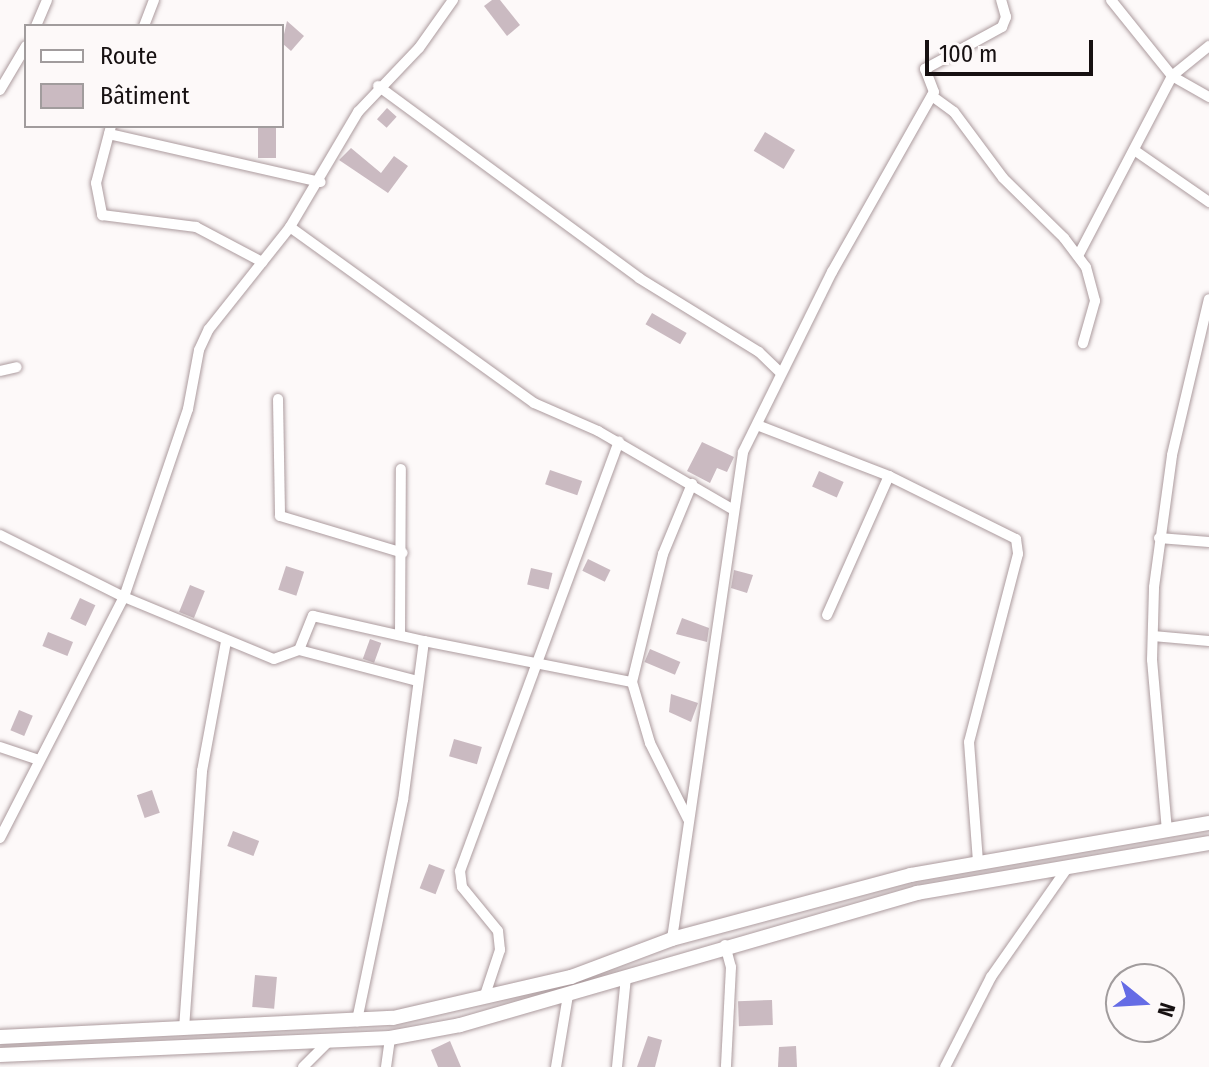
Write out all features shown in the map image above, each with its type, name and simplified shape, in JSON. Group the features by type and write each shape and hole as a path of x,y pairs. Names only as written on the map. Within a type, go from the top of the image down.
{"street":[{"path":"37,24 47,0"},
{"path":"145,24 154,0"},
{"path":"0,838 124,597 188,409 203,340 321,182 358,112 378,86 419,48 453,0"},
{"path":"1001,0 1006,17 1002,27 925,69 932,96 954,112 1003,178 1078,256 1095,301 1083,343"},
{"path":"1111,0 1172,76 1209,97"},
{"path":"1078,256 1137,152 1172,76 1209,46"},
{"path":"0,90 24,49"},
{"path":"378,86 639,278 759,352 780,372"},
{"path":"672,939 737,472 780,372 891,161 932,96"},
{"path":"262,262 196,227 102,215 96,183 110,130 321,182"},
{"path":"1137,152 1209,202"},
{"path":"290,227 534,403 619,442 734,510"},
{"path":"1167,831 1156,739 1153,636 1159,538 1209,299"},
{"path":"0,371 17,367"},
{"path":"278,399 280,516 403,553"},
{"path":"757,425 889,476 1016,539 1018,554 969,742 978,862"},
{"path":"484,998 500,950 498,931 462,887 460,871 619,442"},
{"path":"400,635 403,553 401,469"},
{"path":"827,615 889,476"},
{"path":"688,819 650,743 632,682 663,554 692,484"},
{"path":"0,535 124,597 274,659 299,650 417,681"},
{"path":"1159,538 1209,542"},
{"path":"299,650 313,616 534,667 632,682"},
{"path":"1153,636 1209,641"},
{"path":"184,1029 202,771 226,641"},
{"path":"357,1021 403,800 424,641"},
{"path":"0,747 39,760"},
{"path":"0,1037 357,1021 484,998 571,977 672,939 978,862 1209,823"},
{"path":"0,1055 32,1060 390,1038 568,995 725,945 917,893 1209,843"},
{"path":"945,1067 991,977 1068,867"},
{"path":"725,945 731,967 726,1067"},
{"path":"617,1067 626,977"},
{"path":"556,1067 568,995"},
{"path":"386,1067 390,1038"},
{"path":"303,1067 326,1044"}],"building":[{"path":"492,0 500,0 520,25 507,36 484,6"},
{"path":"287,21 304,36 291,51 284,45"},
{"path":"387,108 397,117 387,128 377,119"},
{"path":"258,128 276,128 276,158 258,158"},
{"path":"765,132 795,150 784,169 754,151"},
{"path":"351,148 381,173 394,156 408,166 388,193 339,160"},
{"path":"652,313 687,333 680,344 646,324"},
{"path":"702,442 734,457 727,472 717,468 710,483 687,471"},
{"path":"550,470 582,481 577,495 545,484"},
{"path":"819,471 844,482 837,498 812,487"},
{"path":"588,559 610,570 605,582 582,571"},
{"path":"286,566 304,572 296,596 278,590"},
{"path":"531,568 552,573 549,590 527,585"},
{"path":"734,570 753,575 747,593 731,588"},
{"path":"190,585 205,591 194,618 179,612"},
{"path":"80,598 95,605 86,626 70,619"},
{"path":"682,618 709,628 707,642 676,634"},
{"path":"48,632 73,642 67,656 42,646"},
{"path":"370,639 381,643 374,663 363,659"},
{"path":"650,649 680,662 675,675 645,662"},
{"path":"671,694 698,703 691,722 669,712"},
{"path":"19,710 33,716 24,736 10,730"},
{"path":"454,739 482,747 477,764 449,756"},
{"path":"152,790 160,813 145,818 137,795"},
{"path":"233,831 259,841 253,856 227,846"},
{"path":"429,864 445,870 436,894 420,888"},
{"path":"255,975 277,977 274,1009 252,1007"},
{"path":"772,1000 773,1025 739,1026 738,1001"},
{"path":"648,1036 662,1040 655,1067 637,1067"},
{"path":"450,1041 461,1067 438,1067 431,1050"},
{"path":"796,1046 797,1067 778,1067 779,1047"}]}
